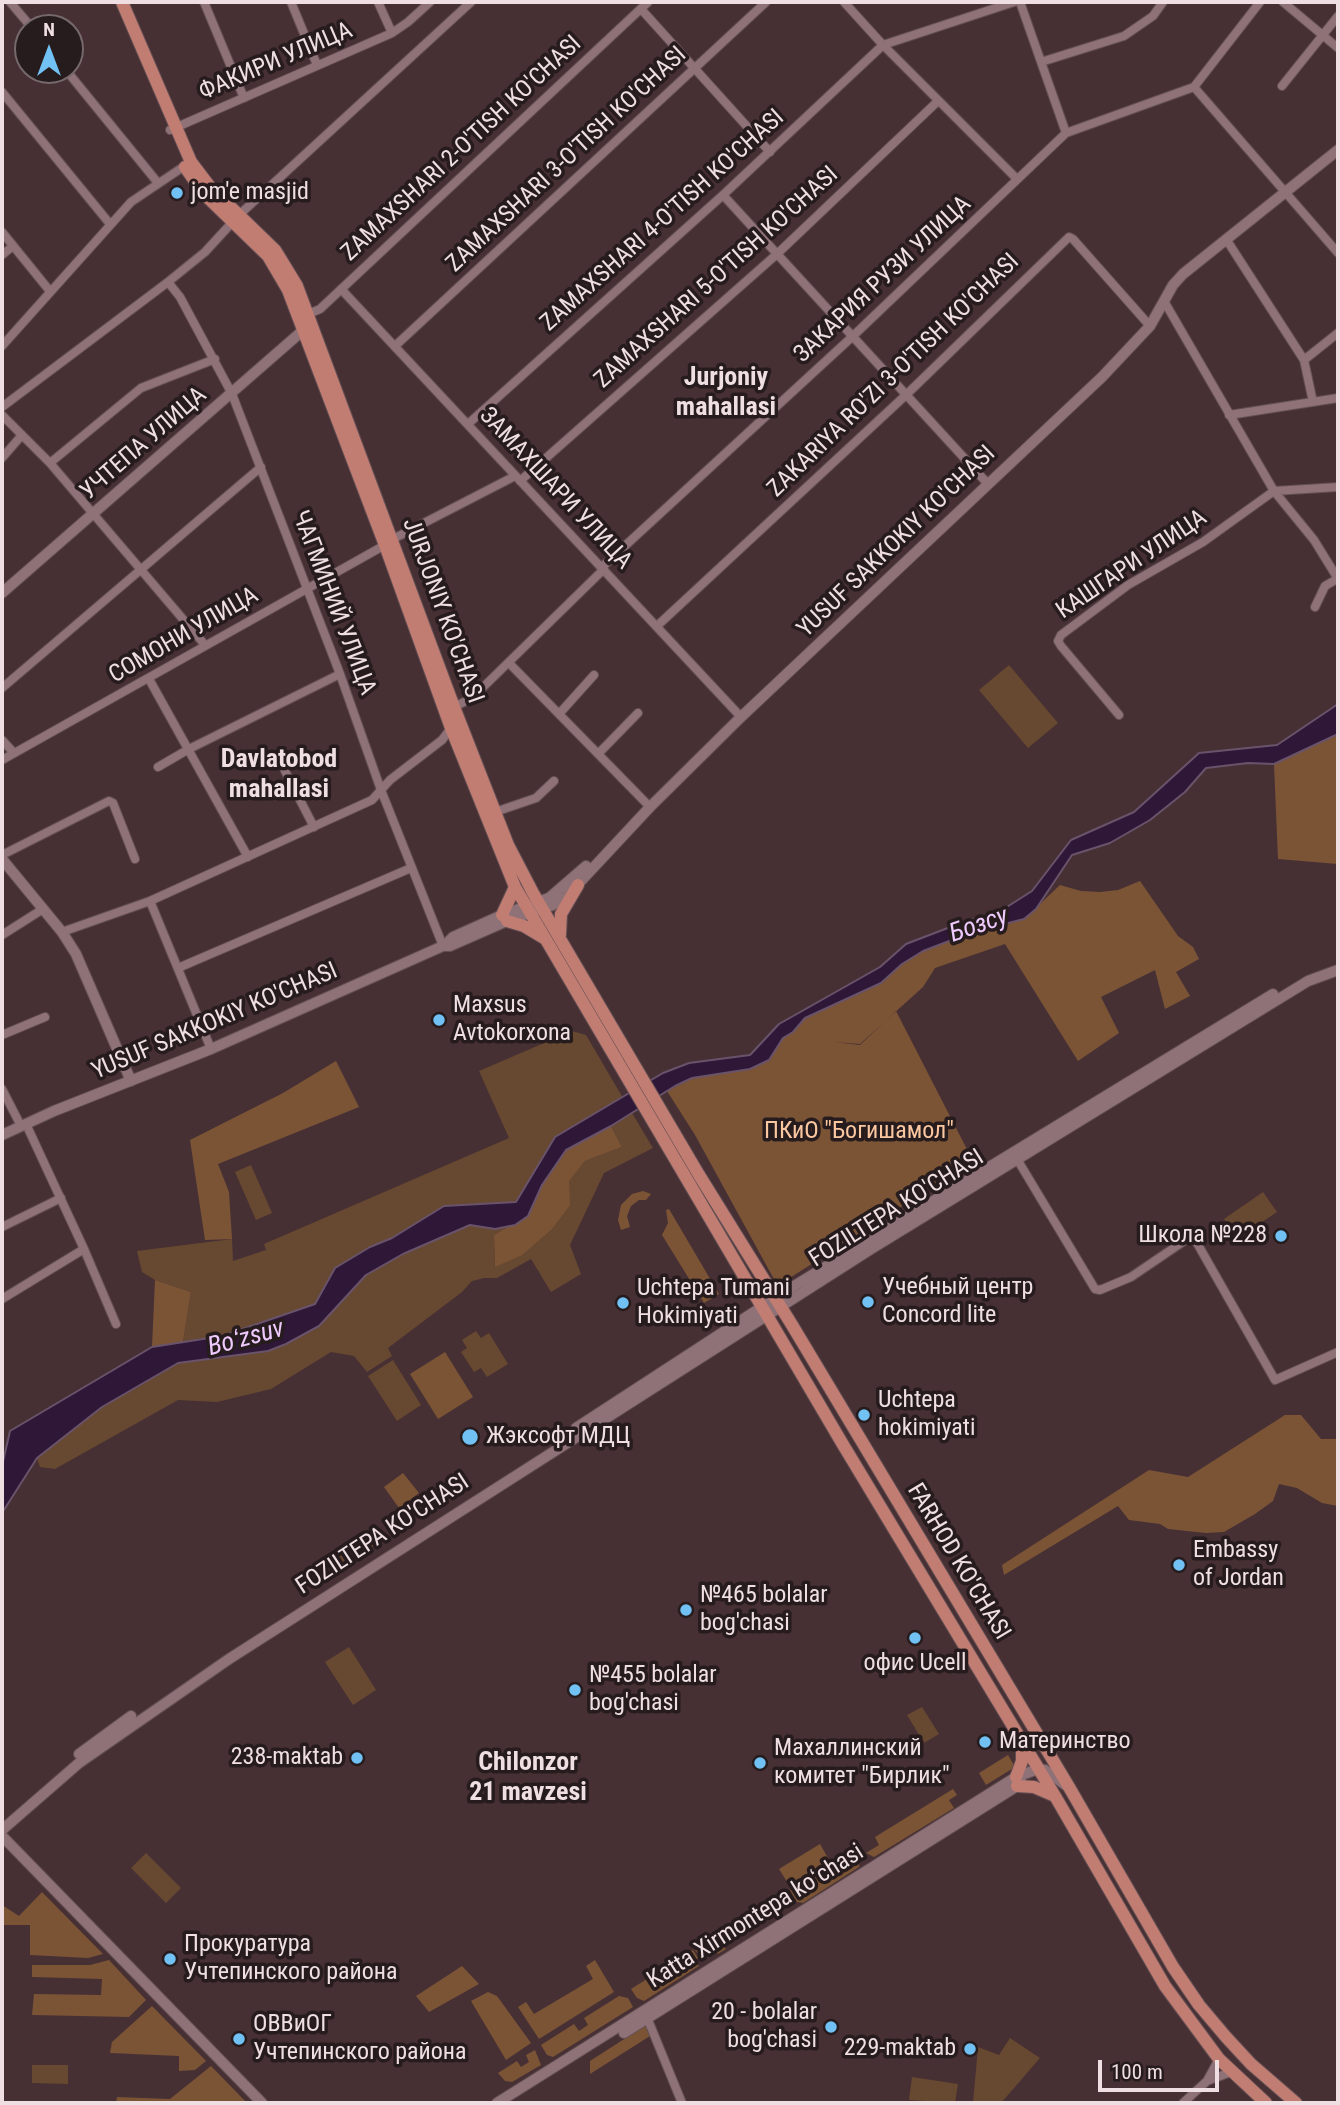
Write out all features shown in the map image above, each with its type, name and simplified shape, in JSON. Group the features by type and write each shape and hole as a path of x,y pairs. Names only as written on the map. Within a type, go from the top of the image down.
{"main road":[{"path":"115,2 172,128"},
{"path":"122,2 172,128"},
{"name":"JURJONIY KO'CHASI","path":"172,128 188,164 236,218 279,256 297,286 305,322 534,908"},
{"name":"YUSUF SAKKOKIY KO'CHASI","path":"2,1135 211,1049 443,946 453,937 566,897 650,807 741,717 1102,377 1150,326 1183,274 1338,150"},
{"name":"УЧТЕПА УЛИЦА","path":"2,593 232,394 305,322"},
{"name":"JURJONIY KO'CHASI","path":"389,542 451,728 514,887 562,942 610,1023"},
{"name":"YUSUF SAKKOKIY KO'CHASI","path":"534,908 563,888 617,833 650,807"},
{"path":"2,857 62,932 80,961 131,1080"},
{"path":"562,942 559,929 561,914 578,886"},
{"path":"514,887 505,918 524,926 547,941"},
{"name":"FARHOD KO'CHASI","path":"534,908 547,941 597,1030 778,1304 1069,1787 1173,1967 1191,1994 1238,2051 1296,2103"},
{"name":"FOZILTEPA KO'CHASI","path":"778,1304 1217,1027 1304,976 1338,963"},
{"name":"FOZILTEPA KO'CHASI","path":"2,1821 104,1735 226,1652 778,1304 1308,981 1338,970"},
{"name":"FARHOD KO'CHASI","path":"610,1023 765,1312 1055,1796 1165,1986 1219,2059 1266,2103"},
{"name":"FOZILTEPA KO'CHASI","path":"2,1830 79,1763 188,1686 765,1312"},
{"path":"1022,1742 1022,1761 1016,1782 1055,1796"},
{"path":"1042,1742 1038,1769 1045,1770 1069,1787"},
{"name":"Katta Xirmontepa koʻchasi","path":"509,2103 1038,1769"},
{"path":"2,1836 262,2103"},
{"name":"Katta Xirmontepa koʻchasi","path":"497,2103 646,2015"}],"street":[{"path":"204,2 244,98"},
{"path":"291,2 317,65"},
{"path":"378,2 392,33"},
{"name":"ФАКИРИ УЛИЦА","path":"172,128 392,33 430,2"},
{"path":"2,407 205,251 236,218 471,2"},
{"name":"ZAMAXSHARI 2-O'TISH KO'CHASI","path":"305,322 648,2"},
{"name":"ZAMAXSHARI 3-O'TISH KO'CHASI","path":"395,346 766,2"},
{"path":"844,2 883,45 1017,179"},
{"path":"883,45 1014,2"},
{"path":"1020,2 1066,133 1194,88 1260,2"},
{"path":"1041,62 1124,36 1153,16 1163,2"},
{"path":"1283,2 1338,48"},
{"path":"641,9 770,152"},
{"path":"1282,86 1338,16"},
{"name":"ZAMAXSHARI 4-O'TISH KO'CHASI","path":"468,424 723,195 883,45"},
{"path":"77,84 158,183"},
{"path":"1194,88 1338,253"},
{"path":"2,92 110,223"},
{"name":"ZAMAXSHARI 5-O'TISH KO'CHASI","path":"389,542 518,478 777,254 938,101"},
{"name":"ЗАКАРИЯ РУЗИ УЛИЦА","path":"454,707 472,698 603,568 1066,133"},
{"path":"2,346 131,202 188,164"},
{"path":"723,195 989,484"},
{"path":"2,232 50,290"},
{"name":"ZAKARIYA RO'ZI 3-O'TISH KO'CHASI","path":"657,625 907,394 1069,237 1150,326"},
{"path":"1226,239 1304,360 1313,402"},
{"path":"2,255 13,246"},
{"name":"ЧАГМИНИЙ УЛИЦА","path":"168,282 180,297 232,394 340,674 381,790 443,946"},
{"name":"ЗАМАХШАРИ УЛИЦА","path":"341,289 741,717"},
{"path":"1164,301 1275,491 1314,540 1337,579 1325,586 1315,607"},
{"path":"1304,360 1338,333"},
{"path":"50,463 141,388 215,359"},
{"path":"1229,415 1338,398"},
{"path":"2,415 50,463 205,645"},
{"path":"2,458 22,435"},
{"path":"2,688 261,467"},
{"path":"1275,491 1338,487"},
{"name":"КАШГАРИ УЛИЦА","path":"1119,715 1061,646 1058,641 1061,635 1128,585 1202,542 1275,491"},
{"name":"СОМОНИ УЛИЦА","path":"2,760 389,542"},
{"path":"509,663 650,807"},
{"path":"158,767 340,674"},
{"path":"559,714 594,675"},
{"path":"149,679 248,857"},
{"path":"598,754 638,713"},
{"path":"62,932 150,901 372,800 390,780 442,740 451,728"},
{"path":"2,740 14,753"},
{"path":"285,771 314,827"},
{"path":"495,812 536,797 554,781"},
{"path":"2,857 104,802 113,803 135,859"},
{"path":"178,968 411,868"},
{"path":"150,901 211,1049"},
{"path":"2,934 43,909"},
{"path":"2,1035 45,1017"},
{"path":"2,1089 61,1198 116,1324"},
{"path":"1017,1159 1096,1289 1100,1290 1131,1278 1187,1239 1193,1240 1275,1380 1338,1352"},
{"path":"2,1227 61,1198"},
{"path":"2,1299 84,1249"},
{"path":"646,2015 682,2103"},
{"path":"1183,2103 1207,2081 1219,2059"},
{"path":"1207,2081 1231,2072"}],"shaded area":[{"path":"1009,665 1058,723 1028,748 979,690"},
{"path":"572,1031 586,1035 623,1098 555,1137 516,1202 444,1206 392,1238 370,1247 335,1268 315,1304 242,1331 183,1342 191,1292 155,1280 142,1272 137,1251 232,1239 233,1261 266,1250 264,1244 509,1138 479,1071"},
{"path":"632,1113 653,1148 604,1173 570,1245 581,1274 551,1292 531,1259 497,1278 472,1281 462,1292 388,1348 392,1356 367,1372 354,1356 331,1352 271,1389 217,1402 178,1400 55,1469 40,1467 37,1458 102,1407 178,1363 268,1351 346,1295 366,1275 403,1254 470,1225 495,1229 515,1225 494,1235 495,1267 585,1161 622,1147 611,1126"},
{"path":"251,1165 272,1213 256,1220 235,1172"},
{"path":"1263,1192 1277,1212 1237,1239 1224,1219"},
{"path":"476,1331 481,1338 489,1333 508,1364 487,1377 481,1368 474,1372 461,1352 467,1348 462,1340"},
{"path":"393,1360 421,1405 397,1421 368,1376"},
{"path":"366,1530 389,1536 339,1568 337,1548"},
{"path":"349,1647 376,1690 353,1705 325,1662"},
{"path":"922,1707 939,1734 924,1743 907,1715"},
{"path":"146,1853 181,1888 166,1903 131,1868"},
{"path":"1010,2038 1040,2058 1001,2103 973,2103 978,2047 999,2055"},
{"path":"32,2065 68,2065 68,2084 32,2083"},
{"path":"912,2077 958,2084 955,2103 909,2100"}],"green space":[{"path":"1338,734 1338,864 1278,859 1274,764"},
{"name":"ПКиО \"Богишамол\"","path":"1140,881 1178,936 1193,947 1199,959 1176,972 1190,996 1165,1009 1155,970 1101,997 1119,1033 1078,1061 1005,944 935,968 923,987 896,1011 973,1161 785,1281 775,1281 695,1135 667,1091 692,1078 750,1069 769,1060 783,1038 805,1018 881,983 902,964 923,951 973,932 1024,919 1060,885 1081,891 1100,892 1118,890"},
{"path":"336,1061 359,1107 218,1164 229,1192 232,1239 205,1240 190,1140 283,1093"},
{"path":"611,1126 622,1147 585,1161 569,1181 570,1205 552,1229 522,1255 495,1267 494,1235 528,1216 542,1185 566,1150"},
{"path":"643,1191 651,1194 646,1200 639,1200 631,1206 627,1216 630,1227 621,1230 618,1220 621,1205 632,1194"},
{"path":"669,1209 719,1294 704,1303 662,1235 668,1223 666,1210"},
{"path":"155,1280 191,1292 183,1342 152,1347"},
{"path":"445,1352 473,1397 438,1419 410,1374"},
{"path":"1285,1415 1301,1415 1321,1439 1338,1439 1338,1506 1322,1503 1297,1488 1279,1484 1273,1501 1255,1514 1224,1532 1206,1533 1168,1529 1160,1524 1129,1520 1118,1506 1004,1575 1002,1565 1149,1470 1188,1477"},
{"path":"403,1473 419,1493 399,1508 384,1487"},
{"path":"1008,1755 1015,1767 986,1785 979,1773"},
{"path":"953,1789 957,1795 949,1800 954,1808 874,1857 866,1853 879,1845 875,1837"},
{"path":"820,1844 829,1860 789,1885 779,1869"},
{"path":"856,1850 860,1858 859,1867 803,1903 797,1902 790,1890 796,1887 801,1893 816,1883 812,1877 820,1872 824,1879 834,1872 830,1866"},
{"path":"42,1892 103,1954 88,1958 30,1955 30,1925 2,1925 2,1905 19,1916"},
{"path":"768,1905 772,1911 736,1934 732,1928"},
{"path":"729,1928 734,1935 722,1943 726,1949 718,1954 713,1948 700,1956 695,1950"},
{"path":"693,1950 699,1966 644,2001 637,1998 631,1989"},
{"path":"109,1960 146,2000 129,2017 32,2015 34,1994 101,1995 102,1979 32,1977 32,1965 90,1965"},
{"path":"595,1960 614,1992 539,2039 518,2007 526,2002 534,2014 593,1979 586,1966"},
{"path":"462,1966 479,1984 429,2012 416,1996"},
{"path":"488,1992 497,1996 531,2043 506,2060 471,2001"},
{"path":"619,1996 628,1998 633,2007 553,2057 547,2055 541,2045 574,2024 579,2031 588,2025 584,2018"},
{"path":"152,2006 206,2061 195,2070 179,2071 179,2056 110,2053 112,2042"},
{"path":"646,2025 650,2036 590,2074 590,2061"},
{"path":"535,2050 541,2065 512,2082 505,2081 498,2073 517,2061 521,2067 529,2062 526,2055"},
{"path":"211,2066 247,2103 116,2103 117,2097 170,2099"}],"water":[{"name":"Бозсу","path":"1338,704 1338,734 1274,764 1248,763 1206,768 1185,792 1150,820 1110,843 1072,855 1036,909 1024,919 973,932 923,951 902,964 881,983 805,1018 793,1032 783,1038 769,1060 750,1069 692,1078 566,1150 542,1185 528,1216 515,1225 495,1229 470,1225 403,1254 366,1275 319,1326 286,1344 268,1351 178,1363 102,1407 37,1458 2,1513 2,1466 10,1431 152,1347 222,1336 315,1304 335,1268 370,1247 392,1238 444,1206 516,1202 555,1137 663,1073 689,1063 750,1055 779,1024 880,967 906,944 966,921 999,912 1032,891 1071,840 1134,812 1199,753 1277,745"}],"place":[{"name":"jom'e masjid","path":"177,193"},
{"name":"Maxsus Avtokorxona","path":"439,1020"},
{"name":"Школа №228","path":"1281,1236"},
{"name":"Учебный центр Concord lite","path":"868,1302"},
{"name":"Uchtepa Tumani Hokimiyati","path":"623,1303"},
{"name":"Uchtepa hokimiyati","path":"864,1415"},
{"name":"Жэксофт МДЦ","path":"470,1437"},
{"name":"Embassy of Jordan","path":"1179,1565"},
{"name":"№465 bolalar bog'chasi","path":"686,1610"},
{"name":"офис Ucell","path":"915,1638"},
{"name":"№455 bolalar bog'chasi","path":"575,1690"},
{"name":"Материнство","path":"985,1742"},
{"name":"238-maktab","path":"357,1758"},
{"name":"Махаллинский комитет \"Бирлик\"","path":"760,1763"},
{"name":"Прокуратура Учтепинского района","path":"170,1959"},
{"name":"20 - bolalar bog'chasi","path":"831,2027"},
{"name":"ОВВиОГ Учтепинского района","path":"239,2039"},
{"name":"229-maktab","path":"970,2049"}],"district":[{"name":"Jurjoniy mahallasi","path":"726,393"},
{"name":"Davlatobod mahallasi","path":"279,775"},
{"name":"Chilonzor 21 mavzesi","path":"528,1778"}],"water label":[{"name":"Boʻzsuv","path":"246,1339"}]}
